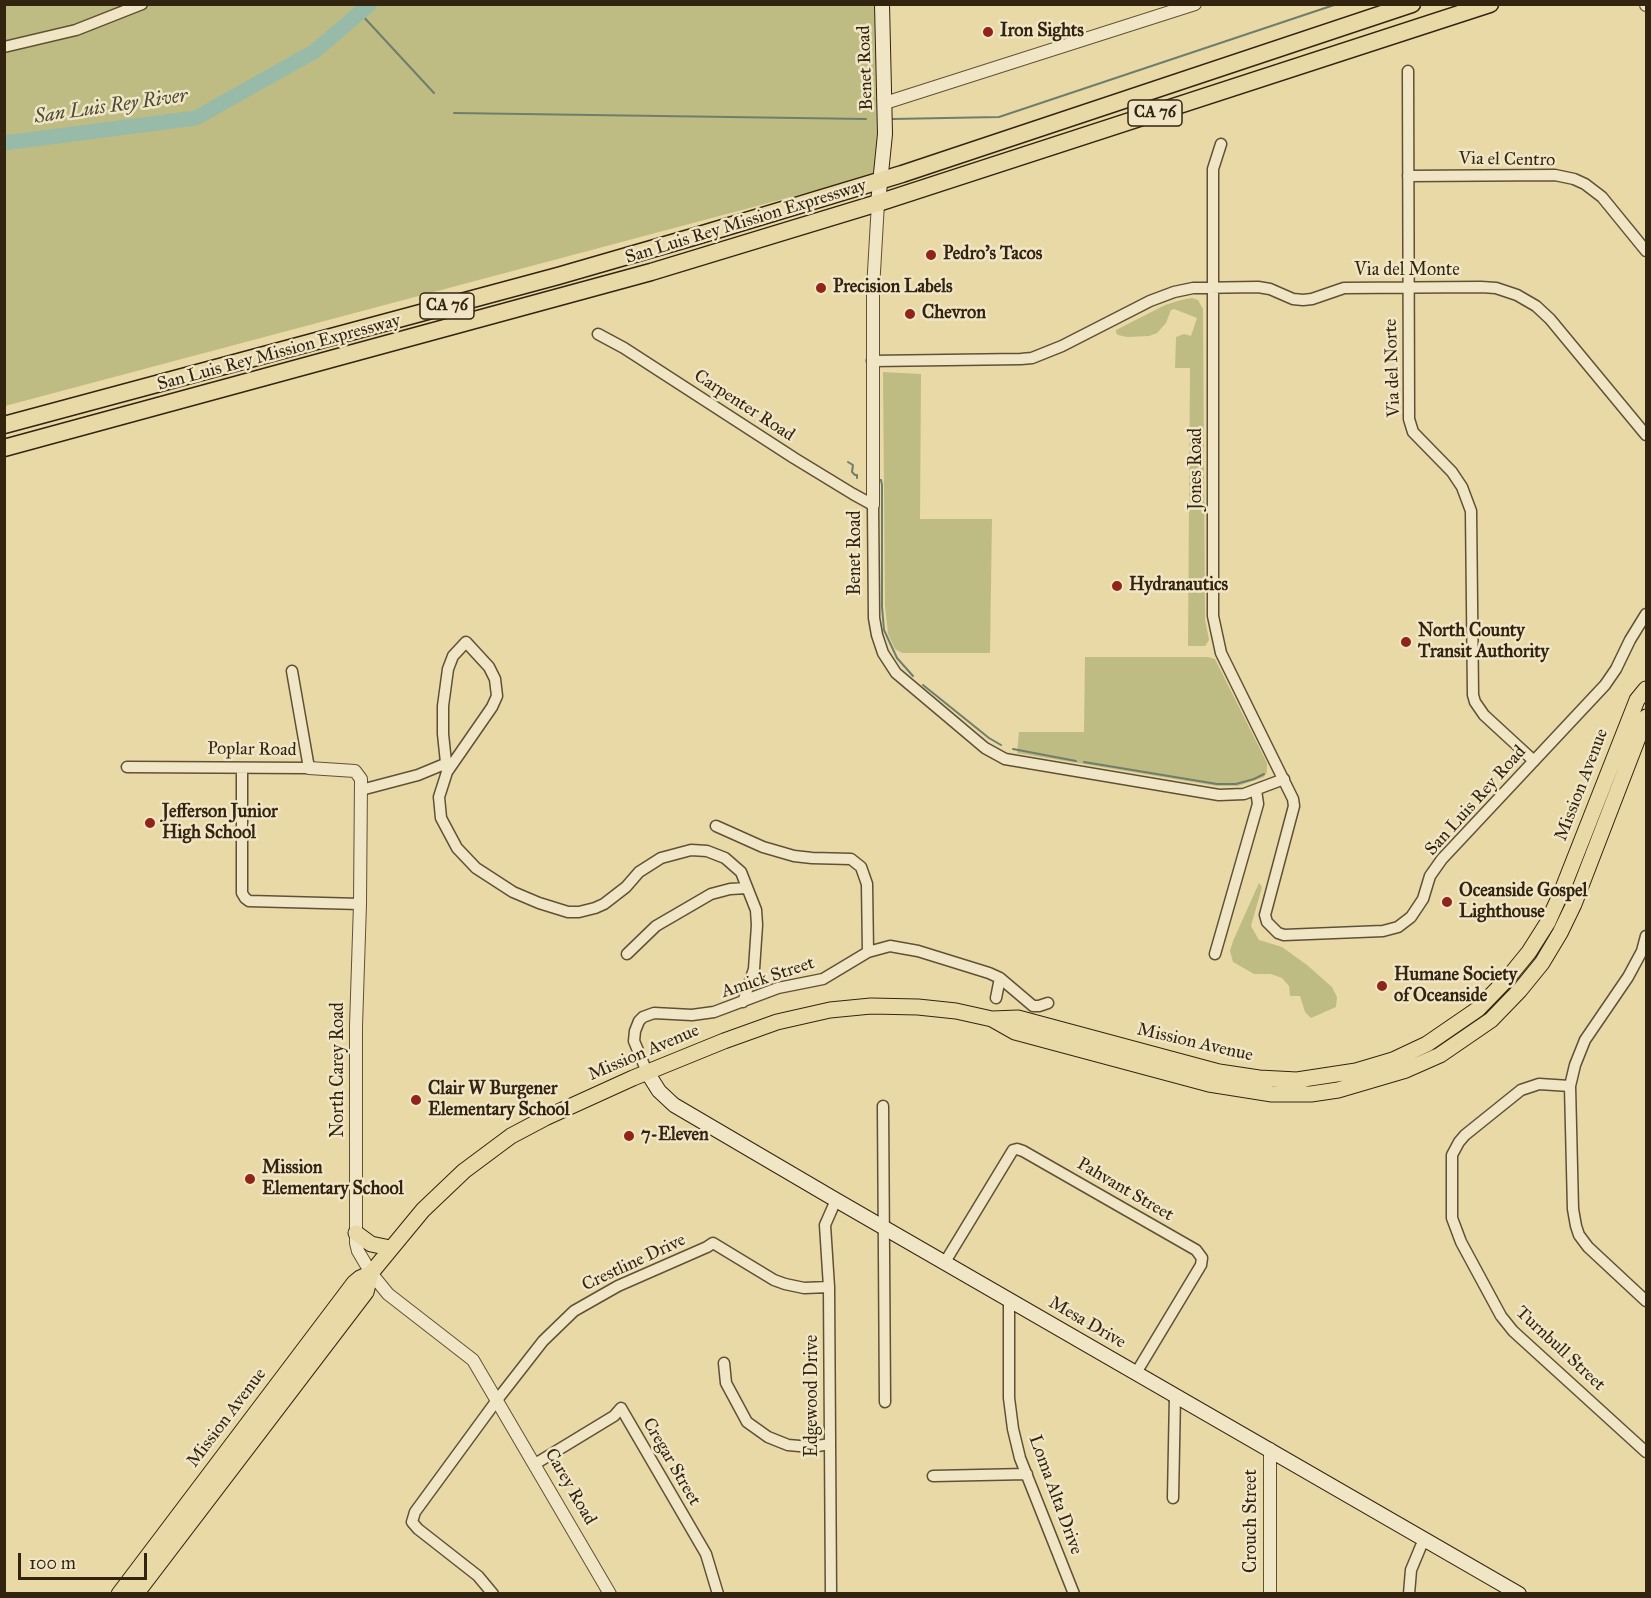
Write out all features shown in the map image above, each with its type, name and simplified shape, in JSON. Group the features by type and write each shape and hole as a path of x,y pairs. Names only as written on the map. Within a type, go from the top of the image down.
{"highway":[{"name":"San Luis Rey Mission Expressway","path":"4,425 558,276 693,237 880,180 1412,4"},
{"name":"San Luis Rey Mission Expressway","path":"4,448 651,272 878,203 1490,4"}],"main road":[{"name":"Benet Road","path":"878,203 885,134 882,4"},
{"name":"Mission Avenue","path":"136,1593 365,1293 371,1273 409,1224 464,1171 495,1147 545,1118 647,1072 759,1028 794,1017 830,1010 871,1006 918,1007 956,1011 992,1019 1018,1018 1219,1072 1259,1078 1297,1080 1356,1071 1394,1059 1427,1044 1478,1009 1507,980 1529,952 1548,922 1637,700 1647,689"},
{"name":"Mission Avenue","path":"992,1019 1016,1032 1107,1057 1209,1084 1272,1094 1311,1094 1338,1090 1406,1071 1431,1059 1491,1020 1542,963 1574,904 1647,717"},
{"name":"Mesa Drive","path":"647,1072 658,1091 674,1105 1519,1593"},
{"path":"356,1233 371,1244 390,1248"},
{"name":"Mission Avenue","path":"119,1593 354,1283 371,1273"}],"street":[{"path":"4,47 76,30 142,4"},
{"path":"885,103 1195,4"},
{"name":"Via del Norte","path":"1408,71 1408,419 1413,432 1452,472 1462,487 1471,511 1475,702 1484,715 1534,761"},
{"name":"Jones Road","path":"1221,144 1214,169 1213,616 1221,653 1284,779"},
{"name":"Via el Centro","path":"1408,176 1555,175 1574,179 1602,196 1647,251"},
{"name":"Benet Road","path":"878,203 872,361 874,618 883,653 896,673 985,748 1005,759 1219,795 1244,794 1284,779"},
{"name":"Via del Monte","path":"872,361 1032,358 1062,346 1150,301 1193,288 1258,287 1293,299 1303,300 1344,288 1496,288 1517,295 1536,306 1550,319 1647,435"},
{"name":"Carpenter Road","path":"598,334 624,348 794,458 873,505"},
{"name":"San Luis Rey Road","path":"1284,779 1294,806 1265,915 1267,922 1278,933 1284,935 1383,931 1398,927 1411,917 1423,899 1430,876 1442,859 1605,686 1647,614"},
{"path":"447,768 443,734 443,706 447,678 453,656 466,642 489,667 495,679 497,696 492,707 447,768 439,797 441,818 457,848 476,868 513,892 568,912 579,912 604,904 626,887 639,872 661,858 691,850 707,851 725,858 741,872 756,910 754,969 743,1002"},
{"path":"292,671 309,768"},
{"name":"Poplar Road","path":"127,766 309,768 355,771 361,780 361,790"},
{"path":"242,768 242,893 245,898 249,901 360,904"},
{"path":"361,790 447,768"},
{"name":"North Carey Road","path":"361,790 356,1026 356,1233 358,1251 371,1273 388,1294 473,1360 497,1400"},
{"path":"1215,954 1258,804 1256,790"},
{"path":"716,826 763,847 803,857 851,859 861,867 867,884 868,952"},
{"path":"627,954 656,926 711,894 730,889 747,888"},
{"path":"1645,1296 1588,1247 1579,1235 1573,1209 1570,1086 1585,1040 1628,977 1647,936"},
{"name":"Amick Street","path":"647,1072 634,1041 635,1031 643,1017 654,1013 692,1015 714,1012 778,988 823,979 868,952 890,946 909,949 989,973 1000,978 1033,1006 1048,1003"},
{"path":"996,998 1000,978"},
{"name":"Turnbull Street","path":"1570,1086 1539,1084 1521,1090 1465,1135 1452,1155 1452,1218 1461,1242 1495,1306 1513,1331 1647,1452"},
{"path":"883,1106 885,1402"},
{"name":"Pahvant Street","path":"945,1262 1013,1150 1017,1149 1197,1250 1202,1258 1201,1265 1136,1373"},
{"name":"Edgewood Drive","path":"831,1593 829,1287 825,1225 836,1200"},
{"name":"Crestline Drive","path":"493,1593 478,1576 412,1522 415,1512 497,1400 543,1341 574,1311 618,1286 713,1243 774,1280 804,1288 829,1287"},
{"name":"Loma Alta Drive","path":"1009,1299 1009,1398 1013,1429 1020,1458 1074,1593"},
{"path":"724,1363 726,1383 747,1422 768,1437 788,1445 811,1447 830,1444"},
{"path":"1173,1498 1175,1395"},
{"name":"Carey Road","path":"497,1400 610,1593"},
{"name":"Cregar Street","path":"535,1464 614,1416 621,1408 706,1554 718,1593"},
{"name":"Crouch Street","path":"1270,1449 1270,1593"},
{"path":"933,1476 1027,1474"},
{"path":"1409,1593 1411,1570 1421,1546 1427,1540"}],"shaded area":[{"path":"5,5 882,5 881,173 5,406"},
{"path":"1192,298 1198,300 1203,309 1205,619 1209,640 1205,646 1188,646 1190,368 1175,368 1176,337 1184,334 1191,336 1197,318 1174,309 1171,310 1166,323 1157,333 1149,336 1127,337 1116,333 1116,330 1165,305"},
{"path":"883,372 921,374 920,519 992,519 990,653 902,653 895,649 888,634 885,605"},
{"path":"1085,657 1208,657 1215,659 1267,763 1267,772 1264,777 1238,786 1217,786 1017,753 1019,732 1084,732"},
{"path":"1259,883 1262,887 1251,926 1259,940 1282,947 1307,965 1332,987 1337,997 1336,1007 1311,1018 1305,1012 1300,996 1290,996 1289,986 1282,978 1271,974 1254,974 1233,962 1230,951 1233,941"}],"waterway":[{"name":"San Luis Rey River","path":"4,143 196,118 315,51 370,4"},
{"path":"892,119 999,117 1337,4"},
{"path":"360,13 434,93"},
{"path":"454,113 866,119"},
{"path":"848,462 853,465 852,472 857,475 857,478"},
{"path":"879,480 882,485 884,630 897,658 913,676"},
{"path":"923,685 1001,745"},
{"path":"1013,749 1076,761"},
{"path":"1084,762 1217,784 1236,784 1264,774"}],"place":[{"name":"Iron Sights","path":"988,32"},
{"name":"Pedro's Tacos","path":"931,255"},
{"name":"Precision Labels","path":"821,288"},
{"name":"Chevron","path":"910,314"},
{"name":"Hydranautics","path":"1117,586"},
{"name":"North County Transit Authority","path":"1406,642"},
{"name":"Jefferson Junior High School","path":"150,823"},
{"name":"Oceanside Gospel Lighthouse","path":"1447,902"},
{"name":"Humane Society of Oceanside","path":"1382,986"},
{"name":"Clair W Burgener Elementary School","path":"416,1100"},
{"name":"7-Eleven","path":"629,1136"},
{"name":"Mission Elementary School","path":"250,1179"}]}
